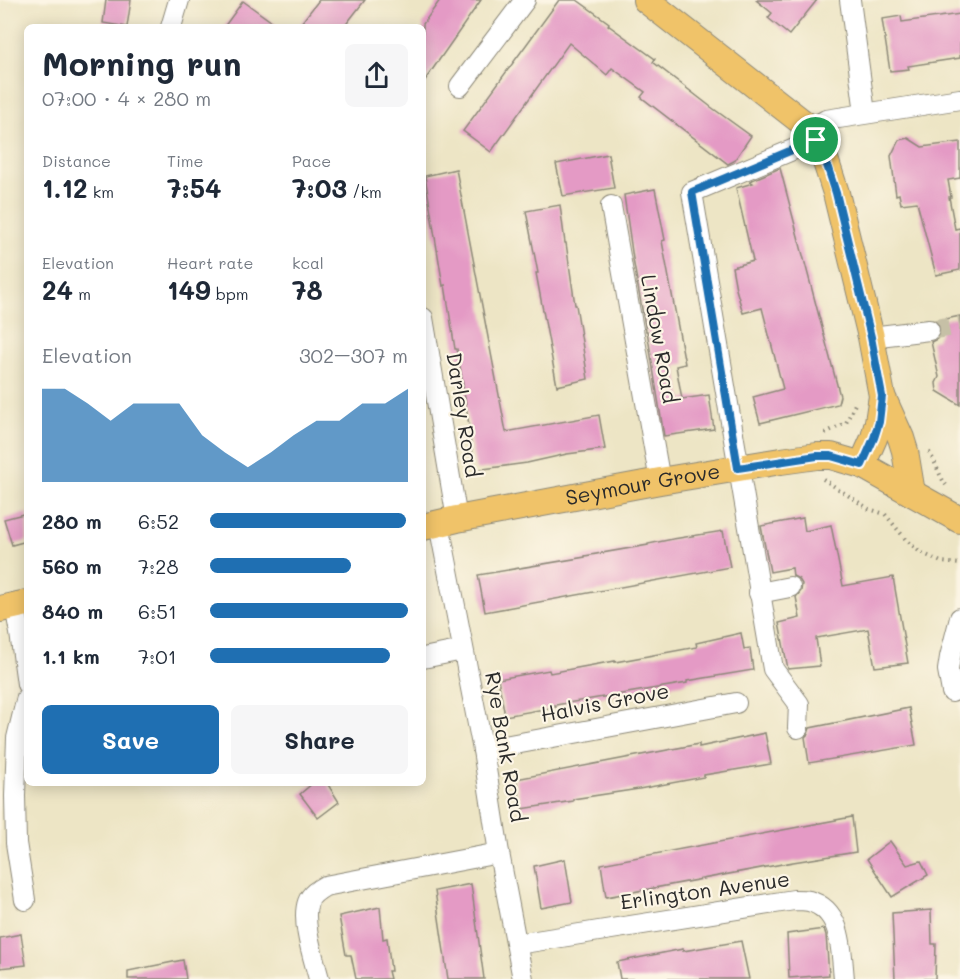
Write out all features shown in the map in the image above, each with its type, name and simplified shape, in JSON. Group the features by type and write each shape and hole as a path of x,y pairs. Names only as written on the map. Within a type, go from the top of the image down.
{"main road":[{"path":"646,0 813,134 826,162 836,193 871,337 882,396 903,444 912,493"},
{"path":"862,465 879,422 882,396"},
{"name":"Seymour Grove","path":"440,523 660,481 817,456 831,456 862,465 960,520"}],"street":[{"path":"172,24 179,0"},
{"path":"460,86 525,0"},
{"path":"853,1 865,113"},
{"path":"798,728 799,704 773,669 692,192 813,134 826,120 960,99"},
{"name":"Lindow Road","path":"611,206 660,481"},
{"path":"871,337 929,330"},
{"name":"Darley Road","path":"426,354 440,523"},
{"name":"Rye Bank Road","path":"440,523 523,979"},
{"path":"759,593 790,587"},
{"path":"8,607 20,633 24,662"},
{"path":"952,692 948,670 960,618"},
{"path":"426,657 463,650"},
{"name":"Halvis Grove","path":"483,750 736,703"},
{"path":"24,708 16,738 15,796 16,843 25,900"},
{"path":"318,979 306,923 306,910 315,891 325,886 499,853"},
{"name":"Erlington Avenue","path":"517,944 794,900 808,900 831,915 835,923 844,979"}],"path":[{"path":"819,435 846,423 854,409 858,383 876,368"},
{"path":"822,478 869,509 885,514 907,541 920,552 941,562 960,564"}],"building":[{"path":"106,0 131,0 127,24 103,23"},
{"path":"319,0 365,0 346,24 300,24"},
{"path":"440,0 481,0 426,79 426,24 423,24"},
{"path":"559,0 577,0 655,59 653,62 751,136 734,161 728,164 641,97 645,92 612,68 607,75 569,43 491,152 463,131"},
{"path":"756,0 817,0 789,35 768,18 772,13"},
{"path":"243,1 275,24 226,24"},
{"path":"960,14 960,58 890,71 882,19 901,16 902,22"},
{"path":"908,138 922,147 960,142 960,178 948,180 955,229 960,228 960,270 936,275 917,202 901,204 899,194 896,195 891,156 899,140"},
{"path":"608,154 614,188 563,196 556,164"},
{"path":"780,168 840,396 838,404 760,423 753,397 783,389 762,308 743,313 736,289 732,267 753,261 736,188 753,183 750,181"},
{"path":"456,169 506,432 599,415 605,449 476,470 426,176"},
{"path":"655,189 665,240 662,241 685,364 676,366 682,399 709,395 714,429 664,436 624,195"},
{"path":"560,205 588,379 557,386 526,211"},
{"path":"960,316 960,405 937,391 936,383 939,377 931,342 940,334 941,328 937,321"},
{"path":"24,514 24,542 12,545 4,519"},
{"path":"803,518 805,531 831,525 843,586 893,577 908,663 875,667 868,629 816,638 820,666 788,669 779,623 800,618 796,597 801,591 802,584 793,576 792,568 770,572 761,526"},
{"path":"723,531 730,567 485,612 478,575"},
{"path":"741,633 744,649 750,648 753,670 505,716 498,679 549,670 550,673 697,647 696,643"},
{"path":"909,708 916,745 809,763 805,737 810,728"},
{"path":"765,733 771,764 522,809 516,779"},
{"path":"309,786 329,786 339,802 318,818 300,794"},
{"path":"852,817 856,852 606,897 601,864"},
{"path":"890,841 907,865 921,861 928,875 892,897 867,859"},
{"path":"565,859 572,902 541,908 534,866"},
{"path":"471,884 484,979 448,979 435,891"},
{"path":"380,907 383,939 387,938 390,979 356,979 351,955 346,955 339,916"},
{"path":"931,910 932,944 936,944 935,979 895,979 892,913"},
{"path":"824,929 829,975 789,978 787,934"},
{"path":"21,934 26,965 0,968 0,938"},
{"path":"741,941 749,979 620,979 617,962"},
{"path":"183,960 186,979 128,979 128,971"}],"tunnel":[{"path":"929,330 960,325"}],"route":[{"path":"816,140 836,193 871,337 882,396 879,422 862,465 831,456 817,456 738,468 692,192 816,140"}]}
